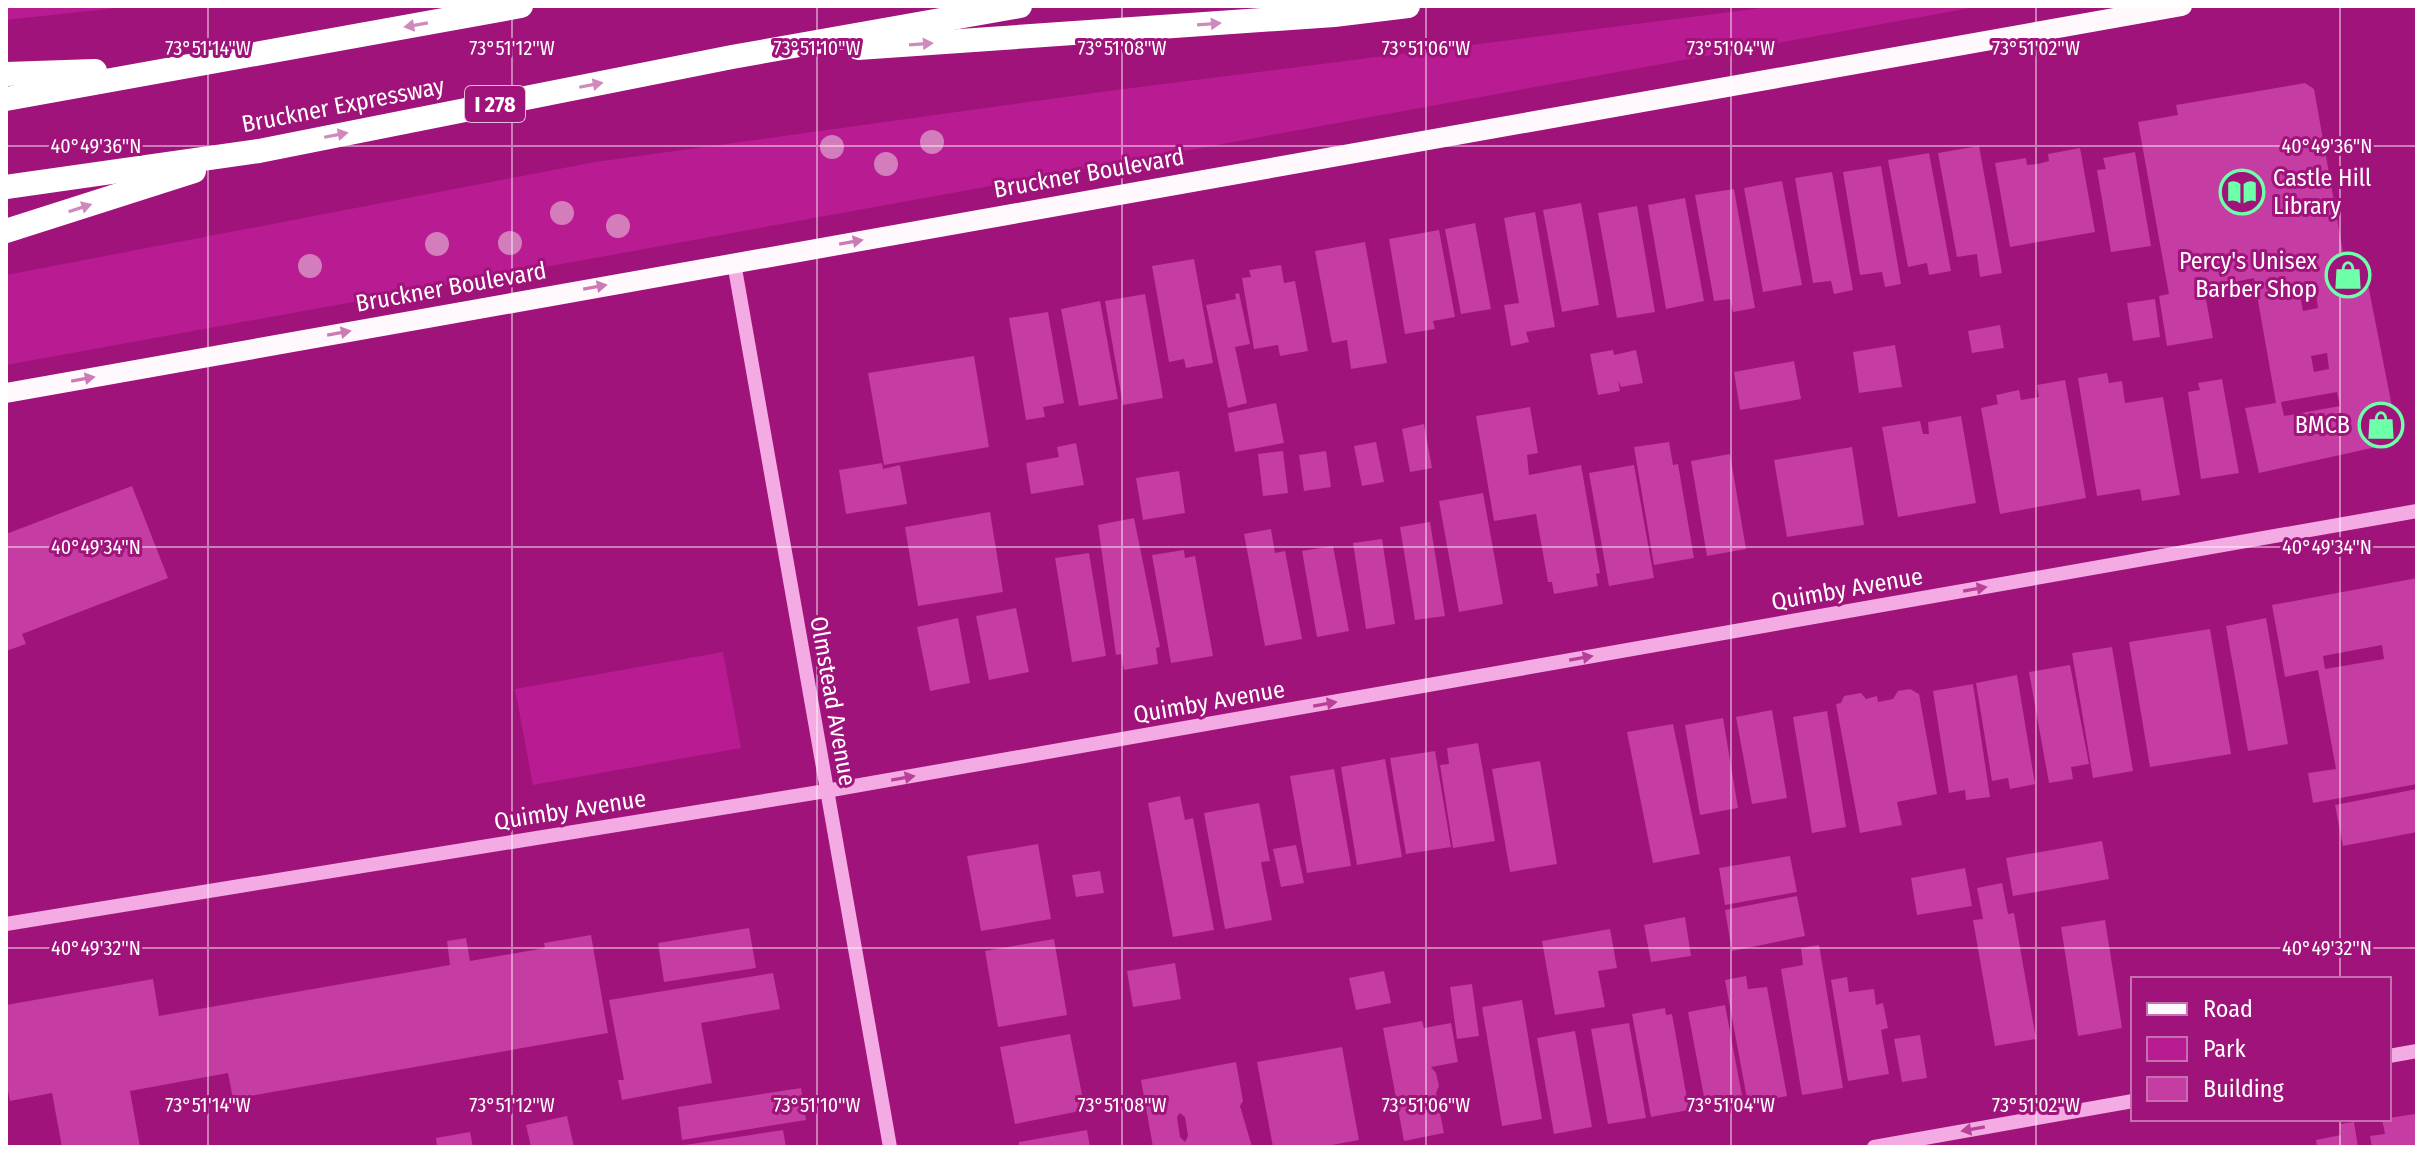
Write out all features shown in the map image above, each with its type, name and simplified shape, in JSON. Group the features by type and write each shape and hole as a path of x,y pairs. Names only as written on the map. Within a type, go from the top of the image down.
{"highway":[{"path":"6,99 521,6"},
{"name":"Bruckner Expressway","path":"6,187 259,151 732,57 1020,6"},
{"path":"732,57 1304,17 1408,6"},
{"path":"6,74 177,69"},
{"path":"6,231 259,151"}],"main road":[{"name":"Bruckner Boulevard","path":"6,393 2182,6"}],"street":[{"name":"Olmstead Avenue","path":"734,263 890,1147"},
{"name":"Quimby Avenue","path":"6,924 826,791 2417,511"},
{"path":"2391,1056 2417,1051"},
{"path":"1874,1147 2131,1101"}],"green space":[{"path":"6,6 135,6 6,20"},
{"path":"1777,6 1981,6 6,365 6,275 595,162 1116,90"},
{"path":"723,652 741,748 533,785 515,689"}],"building":[{"path":"2305,83 2314,89 2345,263 2363,259 2399,442 2259,473 2245,408 2276,403 2254,278 2204,288 2213,338 2167,346 2159,296 2169,294 2138,122 2178,115 2176,105","holes":["2316,293 2318,308 2303,311 2300,295","2327,353 2329,369 2314,372 2311,356","2337,392 2340,406 2284,416 2281,402"]},
{"path":"1979,146 2002,273 1980,277 1977,254 1957,257 1938,153"},
{"path":"2080,148 2095,232 2010,247 1995,163 2026,158 2027,165 2038,164 2049,161 2048,154"},
{"path":"2135,152 2151,246 2111,252 2097,170 2106,169 2103,158"},
{"path":"1929,153 1951,271 1929,275 1927,263 1908,267 1888,160"},
{"path":"1881,166 1901,284 1885,287 1882,272 1860,275 1843,172"},
{"path":"1832,172 1853,290 1834,294 1831,281 1813,283 1795,178"},
{"path":"1782,181 1802,285 1763,292 1744,188"},
{"path":"1734,189 1755,308 1733,312 1730,299 1714,301 1695,195"},
{"path":"1685,198 1704,301 1666,309 1648,205"},
{"path":"1581,203 1599,305 1562,312 1543,210"},
{"path":"1637,206 1655,312 1617,318 1598,213"},
{"path":"1535,212 1555,327 1526,332 1529,342 1511,346 1504,305 1519,303 1504,218"},
{"path":"1475,223 1491,309 1461,314 1445,229"},
{"path":"1439,230 1455,317 1433,321 1435,329 1405,334 1389,239"},
{"path":"1365,242 1387,363 1351,369 1347,340 1332,343 1315,251"},
{"path":"1194,259 1213,363 1186,368 1184,359 1169,362 1152,266"},
{"path":"1281,265 1284,283 1295,281 1308,351 1280,356 1278,345 1254,349 1242,278 1251,277 1249,270"},
{"path":"1239,293 1250,344 1235,347 1247,403 1228,408 1206,305 1236,299 1235,294"},
{"path":"1145,294 1163,398 1123,405 1105,301"},
{"path":"2155,299 2160,337 2133,341 2127,303"},
{"path":"1100,301 1118,399 1079,406 1061,309"},
{"path":"1048,312 1064,403 1043,407 1045,417 1026,420 1009,318"},
{"path":"2000,325 2004,348 1972,353 1968,331"},
{"path":"1895,345 1902,387 1859,393 1853,352"},
{"path":"1613,350 1614,355 1636,350 1643,383 1621,387 1618,380 1620,391 1598,395 1590,354"},
{"path":"974,356 989,447 884,465 868,373"},
{"path":"1794,361 1801,399 1740,410 1734,372"},
{"path":"2107,373 2109,383 2122,381 2125,403 2163,397 2180,495 2142,501 2140,489 2097,496 2078,378"},
{"path":"2222,379 2239,473 2201,479 2188,392 2200,390 2198,383"},
{"path":"2065,380 2086,498 2000,514 1981,408 1998,404 1996,395 2019,390 2021,400 2039,397 2037,385"},
{"path":"1276,403 1284,443 1235,452 1228,413"},
{"path":"1530,407 1538,453 1527,455 1529,475 1581,465 1600,573 1596,574 1598,586 1554,594 1552,582 1548,582 1536,514 1494,521 1476,416"},
{"path":"1961,416 1976,503 1898,517 1882,427 1920,421 1923,434 1929,434 1928,422"},
{"path":"1424,424 1432,468 1410,472 1402,429"},
{"path":"1376,442 1384,482 1362,486 1354,446"},
{"path":"1669,442 1673,465 1678,464 1694,558 1654,565 1634,447"},
{"path":"1076,443 1084,485 1031,494 1026,463 1059,457 1057,447"},
{"path":"1852,447 1864,525 1787,537 1774,460"},
{"path":"1283,451 1288,493 1263,496 1258,454"},
{"path":"1326,451 1331,487 1304,491 1299,455"},
{"path":"1730,454 1746,549 1707,556 1691,461"},
{"path":"882,463 883,469 900,465 907,504 846,514 839,470"},
{"path":"1634,465 1654,578 1609,586 1589,473"},
{"path":"1179,471 1185,513 1143,520 1136,478"},
{"path":"132,486 168,578 22,634 26,644 6,651 6,534"},
{"path":"1483,493 1503,604 1459,612 1439,501"},
{"path":"990,512 1003,592 918,606 905,527"},
{"path":"1134,518 1160,647 1156,648 1158,664 1124,670 1121,654 1116,655 1098,525"},
{"path":"1430,522 1445,616 1415,620 1400,527"},
{"path":"1271,529 1275,553 1285,551 1302,639 1265,646 1244,534"},
{"path":"1382,539 1395,624 1366,629 1353,543"},
{"path":"1333,546 1349,631 1317,637 1302,551"},
{"path":"1184,550 1185,558 1195,556 1213,656 1171,663 1152,555"},
{"path":"1089,553 1106,656 1072,662 1055,558"},
{"path":"2417,578 2417,784 2313,803 2308,773 2336,769 2318,670 2285,677 2272,605","holes":["2382,645 2384,659 2325,669 2323,656"]},
{"path":"1016,608 1029,672 989,680 976,616"},
{"path":"958,618 970,683 930,691 917,627"},
{"path":"2266,618 2288,744 2248,751 2226,626"},
{"path":"2210,629 2231,754 2150,767 2129,642"},
{"path":"2112,647 2133,771 2093,778 2072,653"},
{"path":"2070,665 2089,764 2071,767 2073,779 2049,783 2029,672"},
{"path":"2017,675 2035,784 2010,789 2008,778 1992,781 1976,683"},
{"path":"1973,684 1990,797 1966,800 1965,790 1949,793 1933,691"},
{"path":"1910,689 1919,694 1937,794 1897,802 1902,825 1860,833 1836,704 1841,703 1844,696 1861,693 1866,699 1877,696 1878,702 1893,699 1898,691"},
{"path":"1772,710 1787,798 1752,804 1736,717"},
{"path":"1827,711 1846,827 1812,833 1793,717"},
{"path":"1723,718 1738,808 1700,815 1685,725"},
{"path":"1673,724 1700,854 1653,863 1627,732"},
{"path":"1478,743 1495,841 1453,848 1440,765 1449,764 1447,748"},
{"path":"1435,751 1451,847 1406,854 1390,758"},
{"path":"1385,759 1402,857 1357,865 1341,767"},
{"path":"1540,761 1557,864 1510,872 1492,769"},
{"path":"1334,769 1351,866 1307,873 1290,776"},
{"path":"2417,789 2417,832 2343,846 2335,805"},
{"path":"1180,796 1185,820 1193,818 1214,930 1173,937 1148,803"},
{"path":"1259,803 1270,861 1261,862 1272,920 1225,929 1204,813"},
{"path":"2102,841 2109,879 2013,896 2006,858"},
{"path":"1038,844 1051,919 981,931 967,856"},
{"path":"1296,845 1304,883 1281,887 1273,849"},
{"path":"1790,856 1797,892 1725,905 1719,868"},
{"path":"1965,868 1972,906 1917,915 1911,878"},
{"path":"1100,871 1104,893 1076,897 1072,875"},
{"path":"2002,883 2008,914 2014,913 2036,1039 1995,1046 1973,920 1983,919 1977,888"},
{"path":"1797,896 1805,936 1732,951 1725,910"},
{"path":"1685,917 1691,956 1651,962 1644,925"},
{"path":"2105,920 2122,1028 2078,1036 2061,927"},
{"path":"749,928 756,968 664,982 658,943"},
{"path":"1610,929 1617,968 1598,971 1605,1007 1555,1015 1542,941"},
{"path":"591,935 608,1033 233,1099 228,1073 130,1091 140,1147 62,1147 52,1093 10,1101 6,1081 6,1005 153,979 159,1016 450,965 447,941 466,938 470,961 545,948 544,943"},
{"path":"1054,939 1067,1015 998,1027 985,951"},
{"path":"1819,945 1843,1088 1802,1095 1781,969 1803,965 1801,948"},
{"path":"1175,963 1181,999 1133,1007 1127,971"},
{"path":"1384,971 1391,1003 1356,1010 1349,978"},
{"path":"773,973 780,1009 701,1023 712,1083 622,1100 618,1080 624,1080 609,1000"},
{"path":"1746,976 1748,989 1767,987 1787,1096 1748,1104 1725,980"},
{"path":"1847,977 1849,992 1874,989 1876,1005 1883,1003 1888,1028 1881,1030 1889,1074 1848,1081 1831,980"},
{"path":"1472,984 1479,1036 1457,1039 1450,987"},
{"path":"1522,1000 1542,1119 1502,1126 1482,1007"},
{"path":"1725,1005 1743,1101 1706,1107 1688,1012"},
{"path":"1665,1008 1666,1015 1672,1014 1689,1110 1651,1117 1632,1014"},
{"path":"1422,1021 1424,1028 1451,1023 1458,1062 1431,1067 1439,1086 1436,1093 1444,1133 1404,1141 1383,1028"},
{"path":"1629,1023 1646,1118 1608,1124 1591,1029"},
{"path":"1575,1031 1592,1127 1554,1134 1537,1038"},
{"path":"1070,1034 1085,1110 1015,1124 1000,1047"},
{"path":"1920,1035 1927,1078 1902,1082 1894,1039"},
{"path":"1342,1047 1359,1140 1321,1147 1273,1147 1257,1062"},
{"path":"1236,1062 1243,1101 1240,1106 1252,1147 1153,1147 1141,1080","holes":["1180,1113 1185,1117 1188,1136 1185,1142 1180,1137 1177,1117"]},
{"path":"801,1088 806,1120 682,1140 678,1107"},
{"path":"2415,1114 2417,1147 2372,1147 2370,1136 2385,1134 2382,1121 2391,1121 2391,1118"},
{"path":"567,1116 574,1147 531,1147 526,1125"},
{"path":"2354,1122 2358,1147 2317,1147 2316,1140 2341,1135 2340,1124"},
{"path":"783,1130 786,1147 685,1147 685,1145"},
{"path":"1087,1130 1090,1147 1019,1147 1019,1142"},
{"path":"470,1132 473,1147 437,1147 436,1138"}],"place":[{"name":"Castle Hill Library","path":"2242,192"},
{"name":"Percy's Unisex Barber Shop","path":"2348,275"},
{"name":"BMCB","path":"2381,425"}]}
